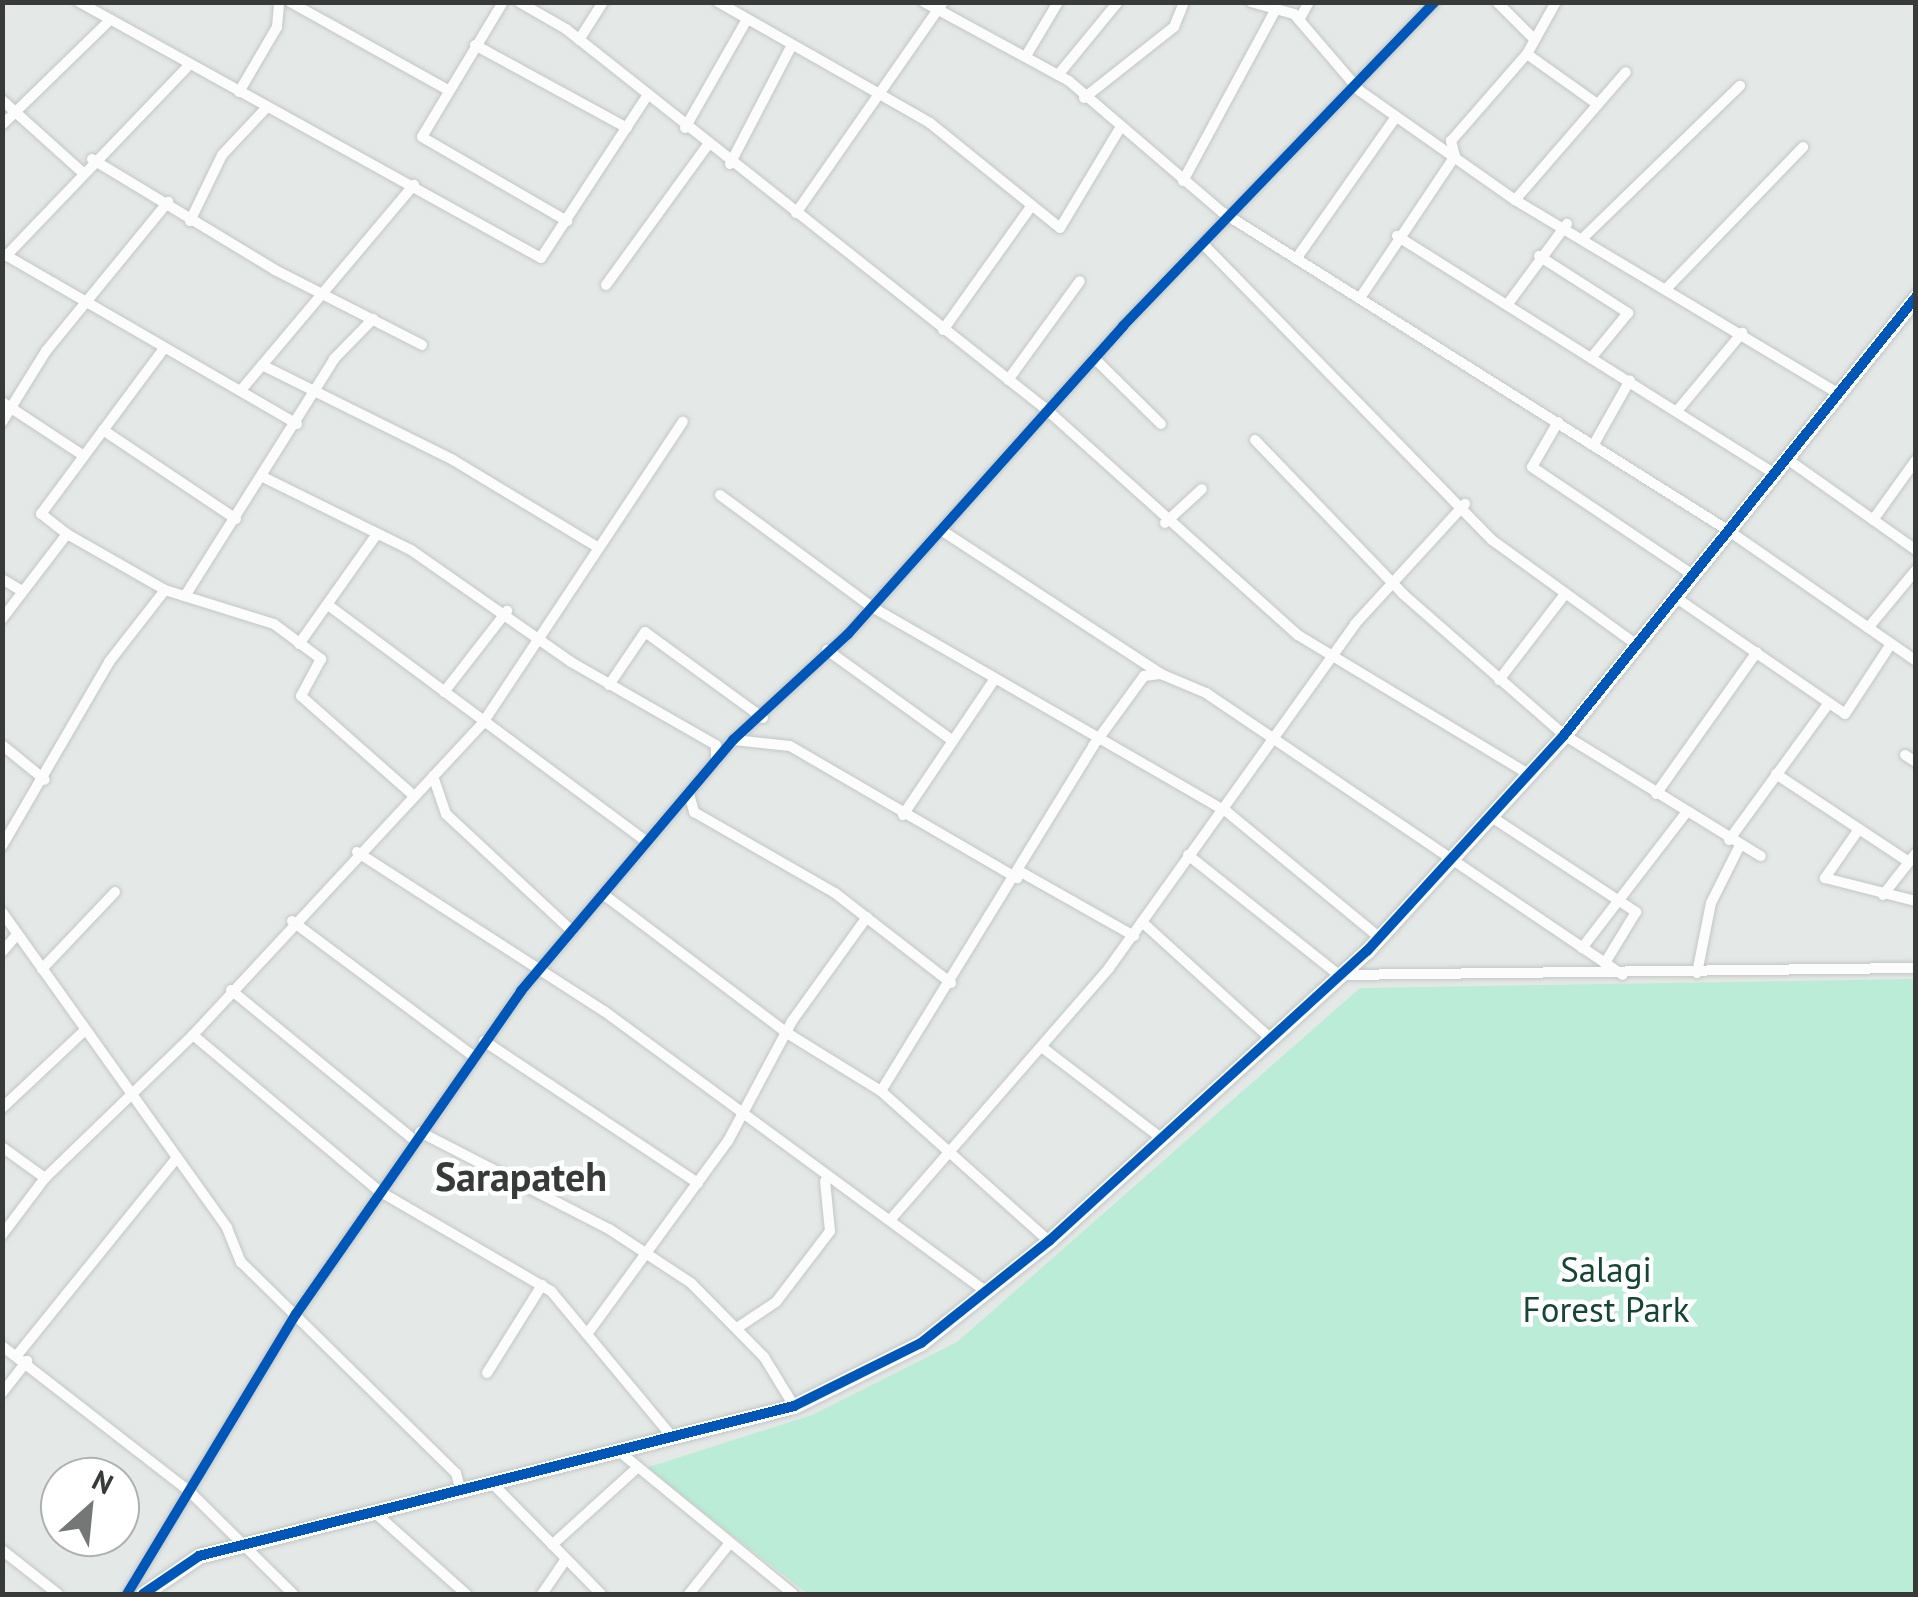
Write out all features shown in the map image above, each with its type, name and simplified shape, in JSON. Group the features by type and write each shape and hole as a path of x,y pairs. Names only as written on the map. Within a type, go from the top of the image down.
{"street":[{"path":"80,2 186,68 414,185 541,258 647,96"},
{"path":"239,92 277,26 279,2"},
{"path":"290,2 448,90"},
{"path":"503,2 422,138 568,221"},
{"path":"519,2 579,40 707,146 1047,410 1165,523 1334,657 1528,774"},
{"path":"579,40 604,2"},
{"path":"718,2 746,21 884,93 1060,228 1119,130"},
{"path":"924,2 940,6 1058,74 1119,130 1230,217 1729,531 1916,661"},
{"path":"1026,56 1058,2"},
{"path":"1058,74 1118,2"},
{"path":"1084,98 1174,27 1184,2"},
{"path":"1251,2 1299,20 1356,86 1395,118 1516,200 1567,224 1840,394"},
{"path":"1299,20 1309,2"},
{"path":"127,1594 296,1314 379,1190 473,1056 572,931 734,740 763,718 872,607 1094,358 1435,2"},
{"path":"1497,2 1534,39"},
{"path":"1456,156 1451,141 1526,54 1556,2"},
{"path":"796,214 884,93 940,6"},
{"path":"1184,181 1276,9"},
{"path":"685,128 746,21"},
{"path":"2,125 108,22"},
{"path":"475,45 627,128"},
{"path":"730,164 792,45"},
{"path":"1526,54 1597,104"},
{"path":"186,68 92,159 4,254 91,300 163,350 242,389 297,424"},
{"path":"1516,200 1626,72"},
{"path":"1585,236 1740,86"},
{"path":"2,100 82,172"},
{"path":"190,221 222,155 267,107"},
{"path":"1296,259 1395,118"},
{"path":"606,285 707,146"},
{"path":"1666,288 1803,147"},
{"path":"1360,298 1398,236 1456,156"},
{"path":"92,159 168,202 190,221 422,346"},
{"path":"242,389 414,185"},
{"path":"2,422 7,404 168,202"},
{"path":"943,330 1032,205"},
{"path":"1507,305 1567,224"},
{"path":"1398,236 1775,474"},
{"path":"1204,245 1465,504 1492,540 1637,645"},
{"path":"1540,256 1628,313 1591,358"},
{"path":"1008,380 1080,281"},
{"path":"143,1594 199,1556 490,1480 621,1454 794,1406 906,1354 1049,1241 1379,937 1564,735 1916,297"},
{"path":"185,596 316,396 334,360 374,319"},
{"path":"1677,411 1742,332"},
{"path":"163,350 41,514 67,534 165,590 274,624 321,659 301,696 414,796"},
{"path":"1094,358 1161,424"},
{"path":"262,365 316,396 453,460 597,546"},
{"path":"1594,444 1630,380"},
{"path":"7,404 84,456"},
{"path":"2,1236 44,1178 192,1035 292,920 482,724 682,422"},
{"path":"1558,422 1532,467 1693,576"},
{"path":"103,430 236,520"},
{"path":"1255,440 1391,579 1498,680 1564,735 1760,856"},
{"path":"1787,460 1916,550"},
{"path":"1873,520 1916,460"},
{"path":"264,477 377,534 507,611 609,685 716,745 716,762"},
{"path":"1165,523 1202,489"},
{"path":"720,495 872,607 1226,810 1379,937"},
{"path":"891,1218 949,1159 1134,936 1391,579 1465,504"},
{"path":"942,530 1160,674 1277,740 1448,863 1623,975"},
{"path":"2,619 67,534"},
{"path":"298,644 377,534"},
{"path":"1868,628 1916,570"},
{"path":"2,580 22,591"},
{"path":"2,846 45,780 109,662 165,590"},
{"path":"1498,680 1566,594"},
{"path":"1676,597 1846,714 1891,644"},
{"path":"328,605 482,724 648,842"},
{"path":"444,692 507,611"},
{"path":"609,685 645,632 763,718"},
{"path":"827,650 952,740"},
{"path":"1656,794 1757,652"},
{"path":"881,1091 1019,875 1100,737 1144,676 1160,674"},
{"path":"903,815 994,680"},
{"path":"1698,973 1711,903 1734,842 1776,774 1828,704"},
{"path":"734,740 790,746 903,815 1134,936"},
{"path":"2,745 45,780"},
{"path":"1776,774 1858,829 1912,858 1883,895"},
{"path":"433,776 446,814 572,931"},
{"path":"689,794 694,812 867,916 951,983"},
{"path":"1582,948 1686,813"},
{"path":"1490,816 1636,912 1605,963"},
{"path":"1858,829 1825,878 1916,901"},
{"path":"357,852 539,973 741,1116 824,1180 891,1218 984,1290"},
{"path":"1188,856 1339,975 1623,975 1916,968"},
{"path":"42,969 116,892"},
{"path":"603,894 786,1033 881,1091 949,1159 1049,1241"},
{"path":"2,912 127,1096 177,1158 241,1262 456,1474 460,1488"},
{"path":"590,1330 698,1183 741,1116 786,1033 867,916"},
{"path":"292,920 473,1056"},
{"path":"1142,922 1271,1039"},
{"path":"2,952 17,935"},
{"path":"232,990 417,1135 650,1253 738,1328 794,1406"},
{"path":"2,1108 84,1030"},
{"path":"192,1035 379,1190 542,1285 590,1330 674,1439"},
{"path":"484,1042 698,1183"},
{"path":"1043,1048 1160,1136"},
{"path":"2,1147 44,1178"},
{"path":"2,1392 23,1358 177,1158"},
{"path":"738,1328 776,1302 830,1232 824,1180"},
{"path":"487,1373 542,1285"},
{"path":"2,1346 23,1358 190,1492 246,1544 287,1592"},
{"path":"621,1454 792,1594"},
{"path":"552,1545 636,1468"},
{"path":"490,1480 600,1594"},
{"path":"373,1511 466,1594"},
{"path":"689,1594 729,1544"},
{"path":"2,1550 58,1594"},
{"path":"542,1594 566,1559"}],"green space":[{"name":"Salagi Forest Park","path":"1915,979 1915,1594 808,1594 646,1468 812,1415 957,1342 1360,988"}],"cycle path":[{"path":"127,1594 296,1314 521,991 733,740 848,634 1123,326 1435,2"},
{"path":"143,1594 199,1556 794,1406 921,1343 1049,1241 1367,951 1564,735 1916,297"}],"district":[{"name":"Sarapateh","path":"521,1176"}]}
